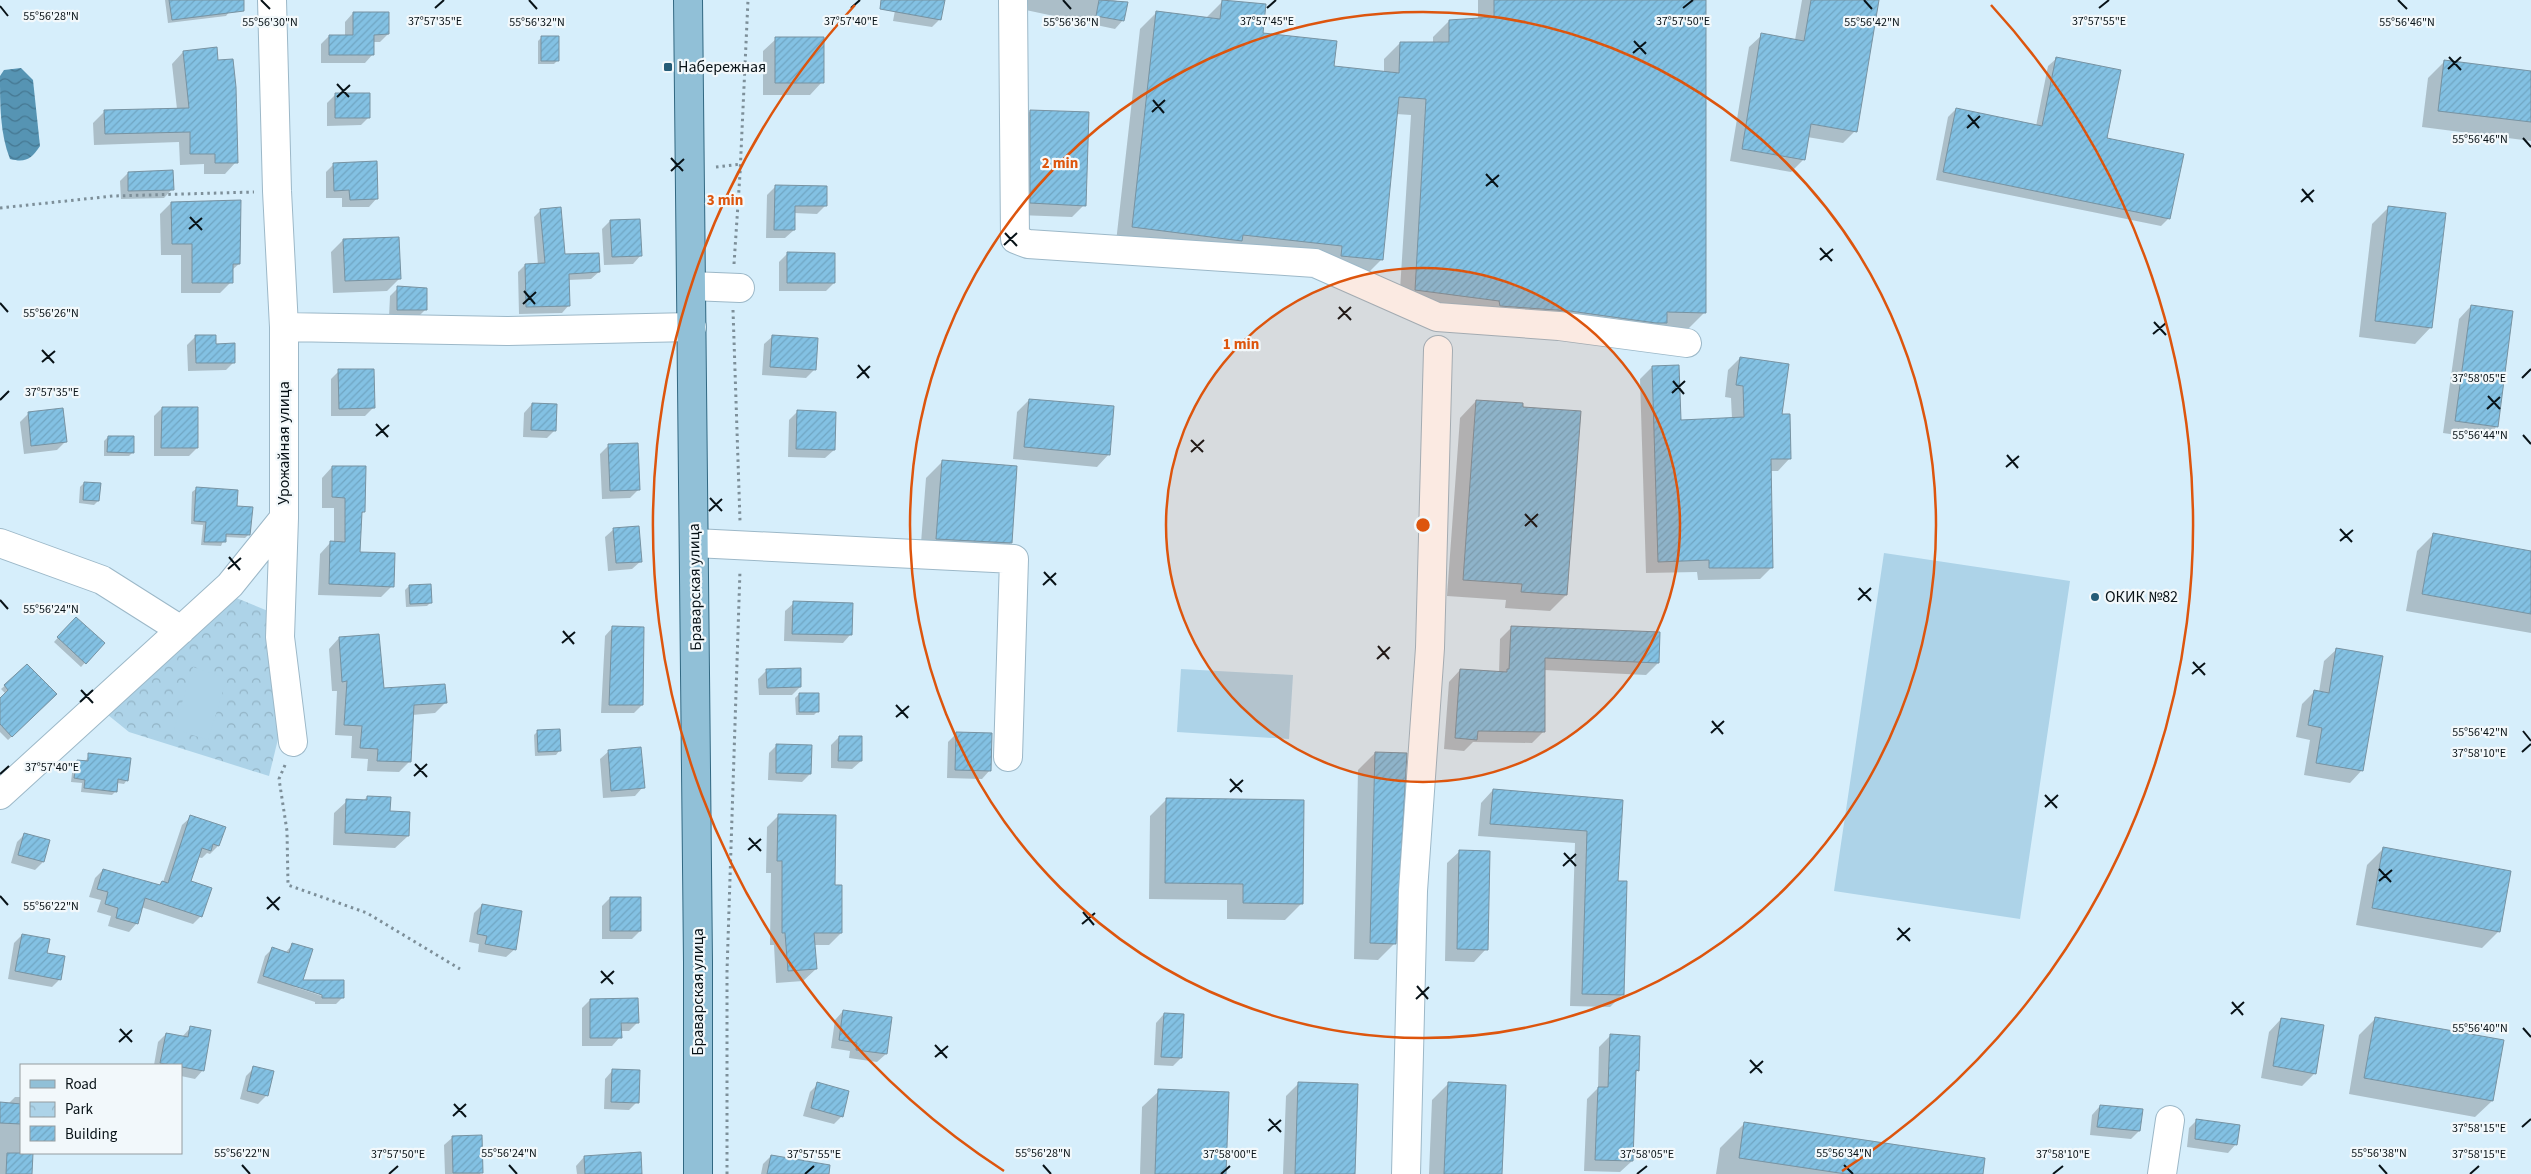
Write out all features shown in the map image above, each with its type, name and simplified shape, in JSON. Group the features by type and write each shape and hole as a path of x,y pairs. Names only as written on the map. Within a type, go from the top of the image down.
{"main road":[{"name":"Браварская улица","path":"688,0 695,544 698,1174"}],"street":[{"name":"Урожайная улица","path":"0,795 230,585 284,518 284,327 277,191 272,0"},
{"path":"1013,0 1015,239 1028,244 1315,263 1437,317 1559,326 1687,343"},
{"path":"692,286 736,287"},
{"path":"284,327 507,331 692,327"},
{"path":"1406,1174 1413,891 1430,648 1438,350"},
{"path":"284,518 280,637 293,742"},
{"path":"0,543 102,580 180,630"},
{"path":"695,544 1014,559 1008,757"},
{"path":"2162,1174 2170,1120"}],"path":[{"path":"727,1174 728,971 741,546 736,287 748,0"},
{"path":"716,166 741,164"},
{"path":"0,208 113,196 277,191"},
{"path":"293,742 279,779 287,831 288,885 367,913 460,969"}],"green space":[{"path":"1884,553 2070,581 2020,919 1834,891"},
{"path":"229,595 268,611 279,735 269,776 129,732 108,715"},
{"path":"193,667 227,678 208,740 174,729"},
{"path":"1181,669 1293,675 1289,739 1177,732"}],"water":[{"path":"21,68 33,80 40,146 31,157 24,160 10,159 2,129 1,108 0,76 4,70"}],"building":[{"path":"169,0 244,0 244,11 172,20"},
{"path":"881,0 945,0 941,20 880,9"},
{"path":"1099,0 1128,2 1124,21 1096,16"},
{"path":"1222,0 1266,4 1263,33 1337,41 1334,66 1399,73 1400,42 1449,42 1449,20 1494,17 1494,0 1706,0 1706,313 1667,312 1667,323 1656,323 1570,311 1500,306 1499,301 1415,290 1426,99 1399,97 1383,260 1341,256 1342,246 1243,235 1242,241 1132,227 1156,11 1220,19"},
{"path":"1811,0 1879,0 1857,132 1811,124 1805,160 1742,149 1761,33 1804,41"},
{"path":"353,12 389,12 389,34 374,35 374,55 329,55 329,35 353,35"},
{"path":"541,36 559,36 559,61 541,61"},
{"path":"775,37 824,37 824,83 775,83"},
{"path":"217,47 218,60 233,59 236,87 238,163 215,163 215,154 190,154 190,132 105,134 104,110 189,108 183,51"},
{"path":"2056,57 2121,70 2107,138 2184,154 2170,219 1943,172 1956,108 2042,126"},
{"path":"2444,60 2531,71 2531,122 2438,111"},
{"path":"335,93 370,93 370,118 335,118"},
{"path":"1030,110 1089,112 1086,206 1030,203"},
{"path":"377,161 378,199 350,200 349,190 334,191 333,163"},
{"path":"173,170 174,190 128,191 128,172"},
{"path":"775,185 827,186 827,206 795,206 795,230 774,230"},
{"path":"241,200 240,264 233,264 233,283 192,283 192,244 172,244 171,202"},
{"path":"2388,206 2446,213 2432,328 2375,321"},
{"path":"561,207 565,254 599,253 600,272 569,274 570,306 526,307 525,264 545,263 540,209"},
{"path":"640,219 642,256 612,257 610,220"},
{"path":"399,237 401,279 345,281 343,239"},
{"path":"787,252 835,253 835,283 787,283"},
{"path":"397,286 427,288 427,310 397,310"},
{"path":"2471,305 2513,311 2498,427 2455,421"},
{"path":"195,335 216,335 216,344 235,343 235,363 196,363"},
{"path":"772,335 818,338 816,370 770,367"},
{"path":"1740,357 1789,364 1782,414 1790,414 1791,459 1771,459 1773,568 1709,568 1709,560 1658,562 1652,366 1679,365 1681,420 1744,417 1743,386 1736,385"},
{"path":"338,369 374,369 375,408 339,409"},
{"path":"1029,399 1114,406 1110,455 1024,447"},
{"path":"1476,400 1523,403 1523,407 1581,411 1567,595 1521,592 1522,584 1463,580"},
{"path":"532,403 557,404 556,431 531,430"},
{"path":"162,407 198,407 198,448 161,448"},
{"path":"63,408 67,442 31,446 28,412"},
{"path":"797,410 836,412 835,450 796,449"},
{"path":"108,436 134,436 134,453 107,452"},
{"path":"638,443 640,490 610,491 608,444"},
{"path":"942,460 1017,466 1012,543 936,539"},
{"path":"332,466 366,466 365,512 362,512 360,552 395,553 394,587 329,584 330,541 345,542 345,498 332,497"},
{"path":"84,482 101,483 99,501 83,500"},
{"path":"196,487 238,490 237,506 253,507 250,535 226,534 226,542 204,542 206,522 194,521"},
{"path":"639,526 642,562 616,563 613,528"},
{"path":"2433,533 2531,551 2531,614 2422,594"},
{"path":"431,584 432,603 410,604 409,585"},
{"path":"793,601 853,603 852,635 792,634"},
{"path":"76,617 105,643 86,664 57,637"},
{"path":"612,626 644,627 643,705 609,705"},
{"path":"1511,626 1660,632 1659,663 1545,658 1545,732 1478,731 1477,740 1455,738 1460,669 1507,672 1507,669 1509,669"},
{"path":"379,634 384,688 445,684 447,703 414,705 411,762 377,761 378,749 360,748 362,726 344,725 347,681 342,682 339,637"},
{"path":"2336,648 2383,656 2363,771 2316,763 2322,728 2308,725 2314,690 2329,693"},
{"path":"27,664 57,694 12,737 0,724 0,698 8,690 4,685"},
{"path":"801,668 801,687 767,688 766,669"},
{"path":"799,693 819,693 819,712 799,712"},
{"path":"560,729 561,751 538,752 537,730"},
{"path":"956,732 992,733 991,771 955,770"},
{"path":"839,736 862,736 862,761 838,761"},
{"path":"776,744 812,745 811,774 776,773"},
{"path":"641,747 645,788 611,791 608,750"},
{"path":"1375,752 1407,753 1396,944 1370,943"},
{"path":"88,753 131,758 128,781 118,779 117,792 84,788 85,780 74,778 77,760 88,761"},
{"path":"1493,789 1623,800 1618,881 1627,881 1624,995 1582,994 1587,831 1490,824"},
{"path":"367,796 391,797 390,811 410,812 409,836 345,833 346,799 367,800"},
{"path":"1166,798 1304,800 1303,904 1243,903 1243,884 1165,883"},
{"path":"778,814 836,815 835,885 842,885 842,933 814,933 817,969 788,971 785,933 782,933 782,861 777,861"},
{"path":"190,815 226,827 219,846 213,844 211,851 202,848 191,881 212,888 202,917 145,898 138,924 116,918 118,908 105,904 108,892 97,889 103,869 160,885 162,881 168,883"},
{"path":"24,833 50,840 44,862 18,855"},
{"path":"2383,847 2511,871 2500,932 2372,908"},
{"path":"1459,850 1490,851 1488,950 1457,949"},
{"path":"610,897 641,897 641,931 610,931"},
{"path":"482,904 522,911 516,950 485,944 487,936 477,934"},
{"path":"22,934 50,939 47,953 65,956 61,980 15,971"},
{"path":"292,943 313,949 303,980 344,980 344,998 322,998 322,995 263,976 272,947 289,953"},
{"path":"638,998 639,1023 621,1023 622,1038 590,1038 590,999"},
{"path":"843,1010 892,1017 887,1054 856,1050 857,1043 839,1040"},
{"path":"1164,1013 1184,1014 1182,1058 1161,1057"},
{"path":"2375,1017 2504,1040 2493,1101 2364,1078"},
{"path":"2281,1018 2324,1025 2316,1074 2273,1066"},
{"path":"190,1026 211,1030 204,1071 182,1067 182,1064 160,1063 166,1033 188,1037"},
{"path":"1610,1034 1640,1036 1639,1071 1636,1070 1633,1161 1595,1160 1598,1087 1608,1087"},
{"path":"253,1066 274,1071 268,1096 247,1091"},
{"path":"612,1069 640,1070 639,1103 611,1102"},
{"path":"817,1082 849,1091 843,1117 811,1108"},
{"path":"1298,1082 1358,1084 1355,1174 1295,1174"},
{"path":"1448,1082 1506,1085 1502,1174 1444,1174"},
{"path":"1158,1089 1229,1092 1226,1174 1155,1174"},
{"path":"0,1102 20,1104 20,1124 0,1123"},
{"path":"2100,1105 2143,1109 2140,1131 2097,1127"},
{"path":"2196,1119 2240,1125 2237,1145 2195,1139"},
{"path":"1744,1122 1985,1158 1983,1174 1846,1174 1739,1158"},
{"path":"482,1135 483,1173 453,1173 452,1136"},
{"path":"641,1152 642,1174 585,1174 584,1156"},
{"path":"7,1153 33,1154 32,1174 6,1174"},
{"path":"771,1155 830,1165 829,1174 767,1174"}],"place":[{"name":"Набережная","path":"668,67"},
{"name":"ОКИК №82","path":"2095,597"}]}
